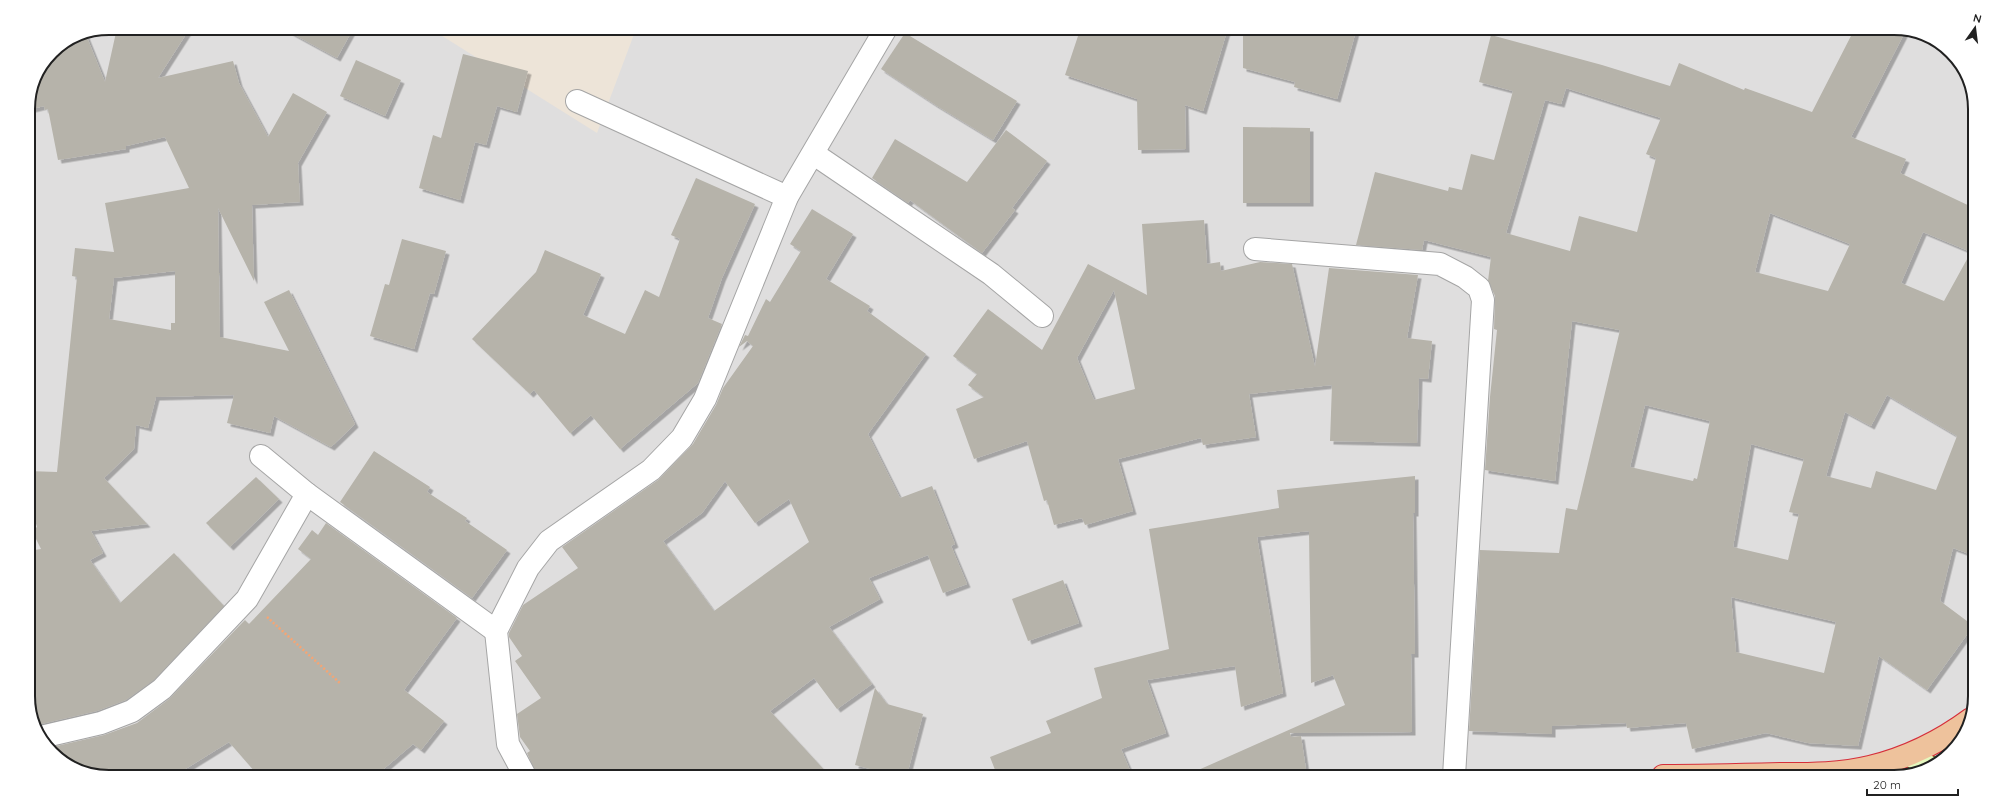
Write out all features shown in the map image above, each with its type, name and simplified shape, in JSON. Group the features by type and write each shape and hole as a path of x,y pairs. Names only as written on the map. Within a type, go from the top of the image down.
{"highway":[{"path":"1857,770 1869,768 1910,755 1947,736 1961,726"}],"main road":[{"path":"1910,755 1924,764"}],"street":[{"path":"522,770 508,744 496,631 528,568 549,541 651,470 682,438 705,399 788,197 882,35"},
{"path":"577,101 788,197"},
{"path":"814,154 991,274 1042,316"},
{"path":"1255,250 1440,264 1465,277 1479,288 1483,300 1454,770"},
{"path":"261,456 307,494 496,631"},
{"path":"47,736 101,723 132,711 162,689 247,599 307,494"}],"path":[{"path":"247,599 341,684"}],"shaded area":[{"path":"441,35 634,35 597,133"},
{"path":"1894,35 1918,39 1935,47 1953,64 1964,85 1968,104 1968,701 1964,720 1956,737 1950,745 1935,758 1918,766 1894,770 108,770 94,769 85,766 64,755 50,741 39,720 35,701 35,108 36,94 41,80 53,60 68,47 85,39 99,36"}],"building":[{"path":"115,35 186,35 158,78 233,61 239,83 268,137 293,93 327,112 298,163 300,202 252,205 254,281 218,208 220,337 289,351 264,302 289,290 355,424 331,447 274,416 270,433 227,423 234,395 156,397 148,428 136,425 134,449 104,478 147,524 91,531 103,553 90,560 120,603 174,553 224,606 154,680 126,700 97,711 41,724 36,711 35,701 35,550 41,549 35,537 35,529 37,527 35,520 35,471 57,472 77,277 72,276 75,248 114,252 105,203 189,188 165,137 126,146 126,149 58,160 48,109 45,110 44,106 35,108 36,94 47,68 53,60 68,47 87,38 105,82","holes":["175,271 175,323 171,323 171,330 109,319 114,278"]},
{"path":"295,35 350,35 337,58"},
{"path":"904,35 908,35 1017,101 993,140 881,69"},
{"path":"1078,35 1226,35 1203,111 1185,105 1186,149 1138,150 1137,99 1065,75"},
{"path":"1243,35 1355,35 1337,99 1294,87 1295,82 1243,68"},
{"path":"1491,35 1602,65 1670,86 1679,63 1744,90 1745,88 1812,112 1851,35 1903,36 1851,137 1906,159 1900,173 1968,205 1968,251 1923,232 1901,283 1944,301 1968,257 1968,554 1953,548 1940,601 1968,622 1968,633 1927,690 1879,656 1858,746 1808,743 1766,733 1692,749 1686,723 1627,728 1626,723 1552,726 1552,734 1469,731 1480,550 1559,553 1566,508 1577,510 1620,330 1572,321 1555,481 1485,470 1490,397 1497,330 1494,329 1495,296 1488,281 1491,257 1424,240 1422,250 1356,245 1375,172 1448,191 1449,187 1462,190 1471,154 1494,160 1513,91 1479,82","holes":["1566,88 1661,118 1646,154 1656,158 1637,232 1579,216 1570,251 1506,233 1545,100 1561,104","1770,213 1850,244 1828,291 1755,272","1887,395 1957,436 1936,490 1876,471 1871,488 1826,476 1845,412 1871,426","1645,405 1710,421 1697,479 1694,478 1693,481 1630,467","1751,444 1804,459 1789,512 1799,514 1788,560 1733,547","1731,597 1836,622 1824,673 1736,652"]},
{"path":"463,54 528,71 517,112 497,106 486,145 475,142 460,200 419,188 433,135 441,138"},
{"path":"356,60 401,80 385,116 340,96"},
{"path":"1243,127 1310,128 1310,203 1243,203"},
{"path":"1006,130 1047,161 1012,208 1015,210 982,253 910,200 908,203 872,178 895,139 967,182"},
{"path":"696,178 755,204 722,278 708,318 722,324 698,383 620,449 591,415 570,433 534,390 530,394 472,339 536,272 545,250 601,274 583,315 625,334 645,290 659,297 680,239 671,235"},
{"path":"812,209 853,234 826,279 870,306 867,311 926,354 868,434 900,498 932,486 955,544 951,546 967,584 943,593 928,555 869,578 880,599 829,627 872,684 837,709 814,678 770,711 824,770 534,770 527,753 530,751 520,737 517,714 541,698 515,661 522,656 509,637 509,633 523,605 578,568 562,547 658,480 693,444 716,405 723,388 753,346 747,341 739,347 745,335 748,336 766,299 770,302 801,251 790,244","holes":["725,481 755,523 789,499 809,542 714,611 663,541 702,513"]},
{"path":"1204,220 1207,264 1220,262 1221,271 1260,262 1292,264 1315,367 1329,268 1418,275 1407,338 1432,341 1428,379 1419,378 1417,443 1330,441 1332,385 1249,394 1256,437 1203,445 1201,438 1118,459 1133,511 1085,525 1082,518 1054,525 1047,500 1044,501 1027,441 974,459 956,409 984,397 968,385 977,374 953,356 988,309 1042,350 1088,264 1147,295 1142,224","holes":["1114,290 1135,389 1094,400 1077,358"]},
{"path":"402,239 446,251 434,294 430,293 414,349 370,336 385,284 389,285"},
{"path":"374,451 430,487 427,492 467,518 465,521 507,550 472,598 340,502"},
{"path":"1415,476 1415,513 1413,513 1415,654 1411,654 1412,732 1290,733 1291,737 1301,736 1306,770 1198,770 1345,705 1333,675 1311,683 1309,531 1257,537 1283,693 1241,707 1235,666 1147,680 1166,733 1121,749 1130,770 995,770 990,757 1051,733 1046,721 1102,698 1094,668 1169,649 1149,529 1279,508 1277,490"},
{"path":"256,477 279,499 230,547 206,523"},
{"path":"326,523 457,618 404,690 444,721 421,750 413,744 383,770 253,770 229,742 184,770 108,770 94,769 76,762 64,755 55,746 104,735 137,723 169,699 245,620 249,624 311,559 298,549 312,530 318,535"},
{"path":"1063,580 1079,623 1028,641 1012,599"},
{"path":"875,688 887,704 923,714 908,770 874,770 855,765"}]}
